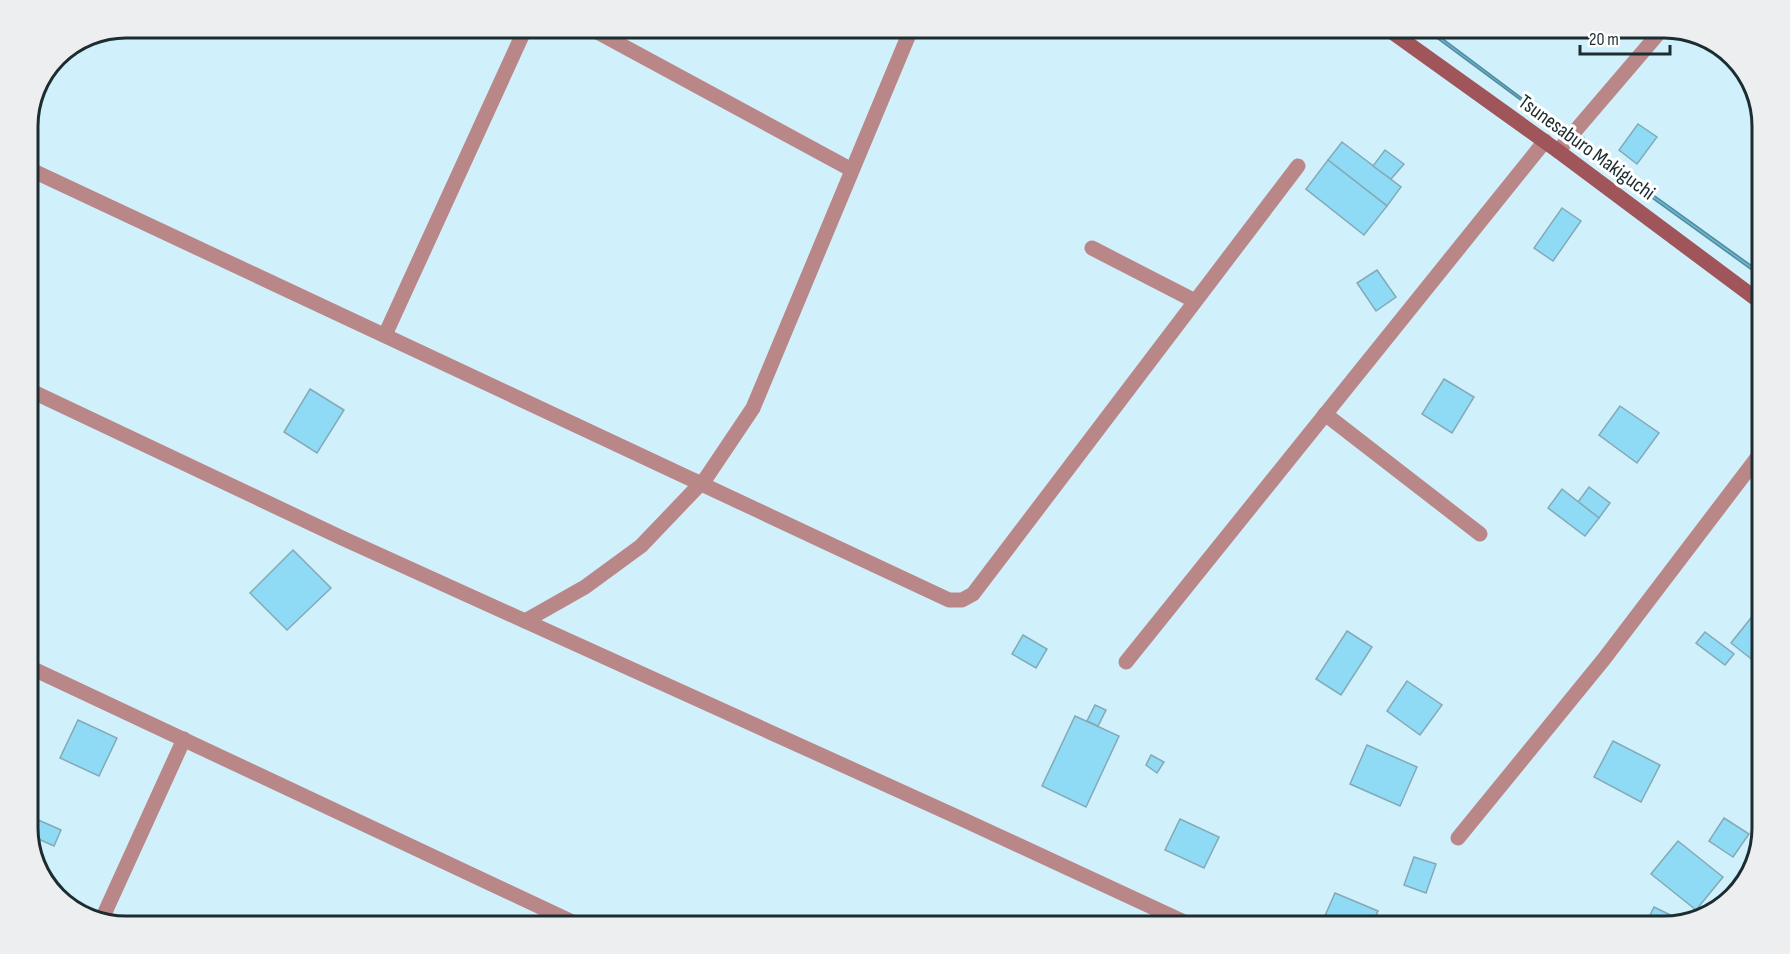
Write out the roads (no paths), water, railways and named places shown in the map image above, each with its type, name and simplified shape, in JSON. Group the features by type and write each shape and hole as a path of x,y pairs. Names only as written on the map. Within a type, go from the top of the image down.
{"street":[{"path":"385,335 521,37"},
{"path":"606,37 852,170"},
{"path":"525,621 585,587 641,546 702,483 753,408 908,37"},
{"name":"Tsunesaburo Makiguchi","path":"1399,37 1545,141 1752,296"},
{"path":"1558,151 1655,37"},
{"path":"1126,662 1545,141"},
{"path":"38,173 949,600 962,600 973,594 1298,166"},
{"path":"1092,248 1196,301"},
{"path":"38,394 342,538 1170,916"},
{"path":"1325,414 1480,534"},
{"path":"1458,838 1604,659 1752,464"},
{"path":"38,671 560,916"},
{"path":"104,914 184,740"}],"water":[{"path":"1436,37 1440,37 1559,126 1557,127"},
{"path":"1584,138 1591,150 1752,266 1752,270 1580,146"}]}
